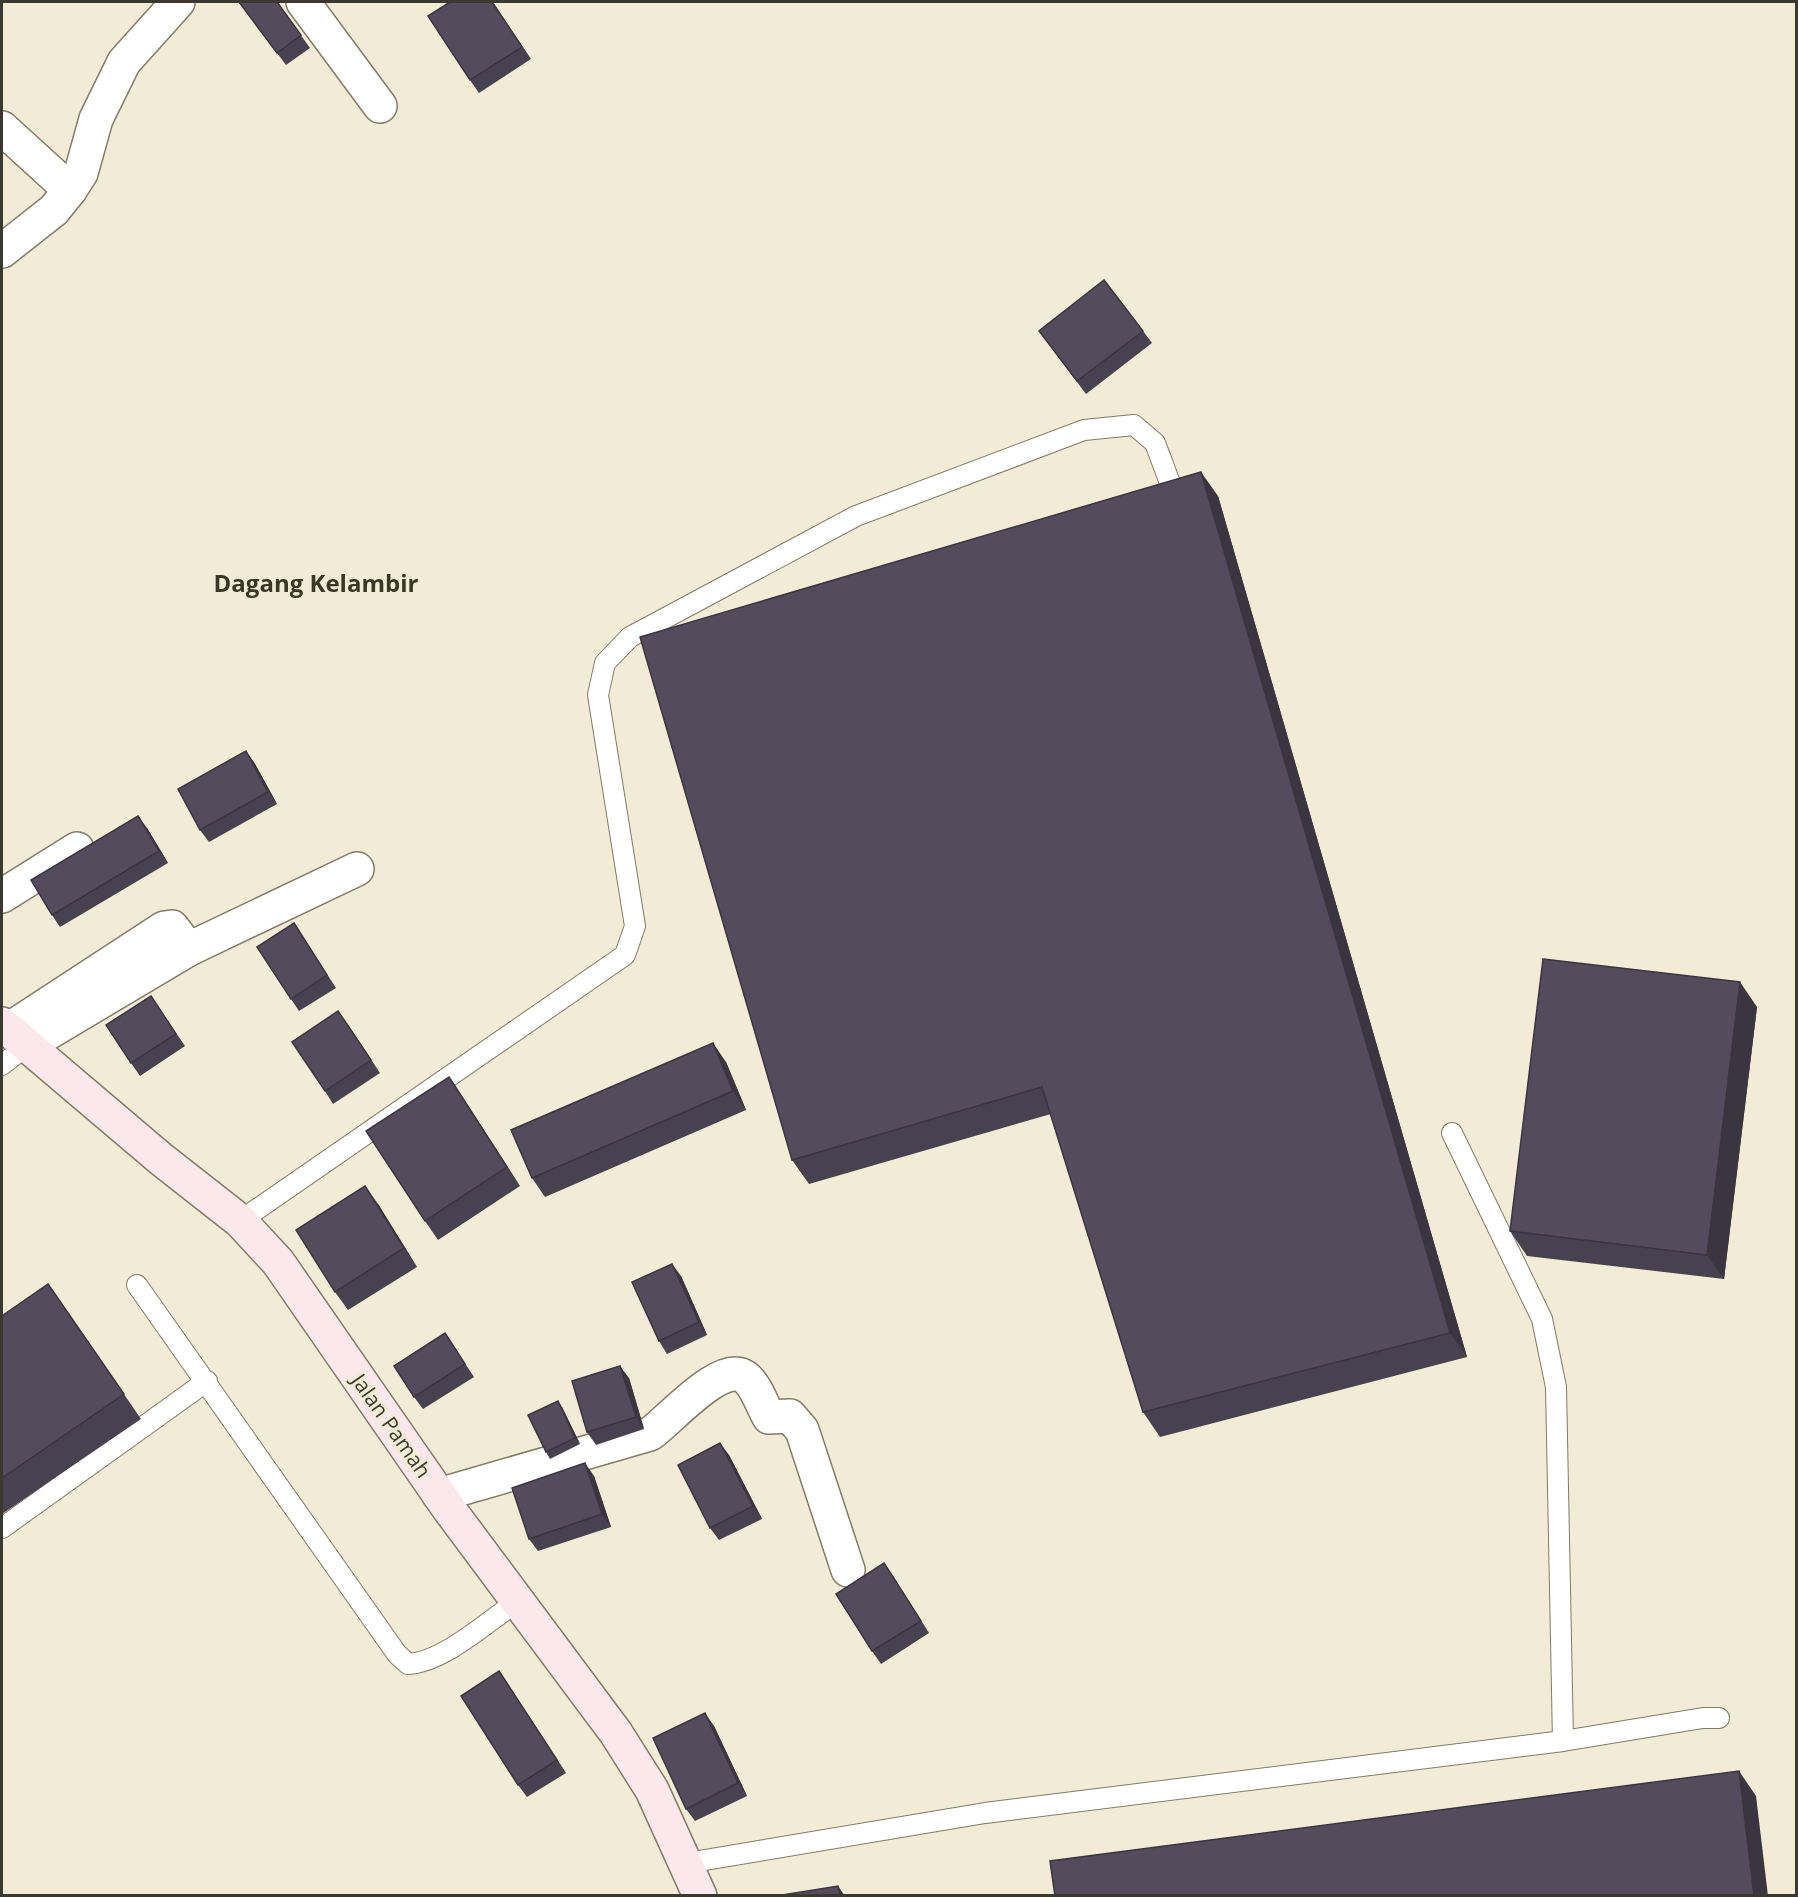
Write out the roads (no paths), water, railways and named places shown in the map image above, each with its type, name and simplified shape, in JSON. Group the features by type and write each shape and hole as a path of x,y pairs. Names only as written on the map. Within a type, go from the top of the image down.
{"street":[{"path":"2,251 54,210 70,190 81,173 96,119 124,62 178,2"},
{"path":"303,2 380,105"},
{"path":"2,128 70,190"},
{"path":"2,896 76,849"},
{"path":"9,1041 189,949 357,869"},
{"name":"Jalan Pamah","path":"9,1041 240,1221 278,1262 439,1495 635,1761 652,1790 700,1896"},
{"path":"439,1495 650,1434 668,1420 681,1405 721,1377 741,1375 747,1378 769,1417 790,1416 802,1430 848,1570"}],"lane":[{"path":"240,1221 625,955 635,926 598,695 605,663 630,637 856,516 1084,430 1134,425 1155,443 1173,491"},
{"path":"1452,1133 1542,1318 1550,1352 1556,1387 1563,1741"},
{"path":"137,1285 207,1381 397,1654 408,1664 420,1663 438,1655 518,1601"},
{"path":"2,1528 207,1381"},
{"path":"687,1863 985,1813 1563,1741 1703,1718 1719,1718"}],"district":[{"name":"Dagang Kelambir","path":"316,584"}]}
